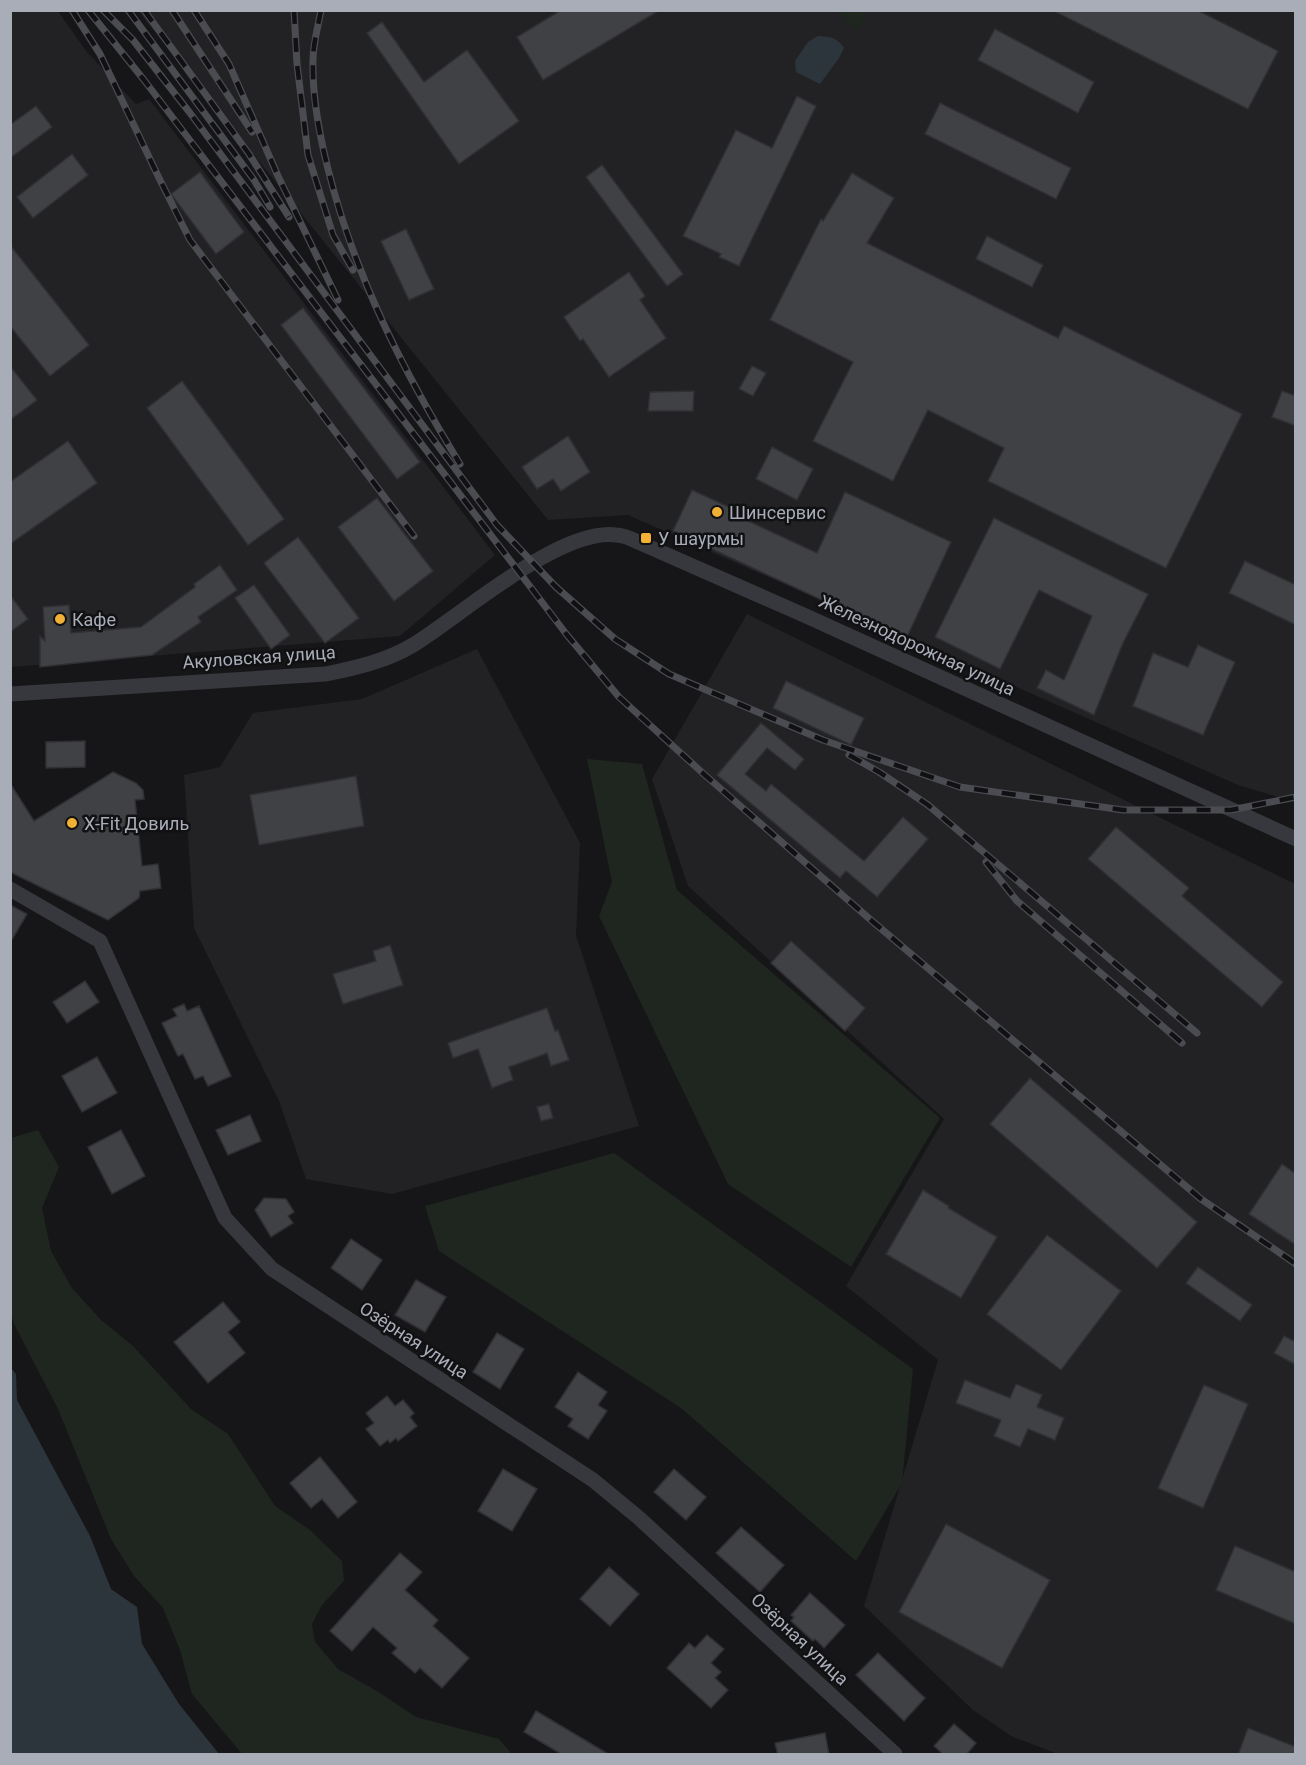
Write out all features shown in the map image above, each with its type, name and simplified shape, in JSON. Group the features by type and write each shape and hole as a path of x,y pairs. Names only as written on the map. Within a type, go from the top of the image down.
{"street":[{"name":"Железнодорожная улица","path":"519,572 559,548 586,538 616,534 806,616 1296,839"},
{"name":"Акуловская улица","path":"10,694 316,675 356,668 411,646 519,572"},
{"name":"Озёрная улица","path":"10,889 100,941 225,1218 273,1269 593,1480 648,1526 895,1755"}],"shaded area":[{"path":"11,11 58,11 86,51 136,104 149,99 495,555 400,636 11,667"},
{"path":"138,11 1295,11 1295,802 1238,785 628,515 548,520"},
{"path":"836,11 868,11 856,30"},
{"path":"818,36 833,38 844,48 820,84 796,72 795,61 808,42"},
{"path":"747,614 1295,884 1295,1754 1058,1754 1011,1736 973,1710 864,1606 938,1360 846,1286 944,1119 688,886 652,779"},
{"path":"477,649 580,843 576,936 639,1126 392,1194 306,1179 279,1101 194,928 184,775 220,767 253,713 362,699"},
{"path":"587,759 642,764 677,890 940,1118 851,1267 728,1184 599,916 612,882"},
{"path":"38,1130 59,1167 42,1208 51,1251 72,1288 101,1320 133,1346 191,1409 228,1434 275,1506 310,1530 342,1561 344,1581 322,1605 312,1624 315,1642 338,1669 416,1717 499,1739 512,1754 242,1754 192,1694 180,1650 163,1608 134,1576 111,1539 58,1409 14,1324 11,1313 11,1138"},
{"path":"614,1153 913,1369 902,1483 856,1561 681,1408 439,1251 425,1206"},
{"path":"11,1368 16,1374 17,1400 90,1536 111,1589 137,1607 142,1644 179,1704 219,1754 11,1754"}],"building":[{"path":"561,10 660,10 543,80 517,37"},
{"path":"1052,10 1197,10 1278,51 1248,109"},
{"path":"382,22 424,82 467,50 519,121 459,164 367,33"},
{"path":"995,29 1094,82 1078,113 978,60"},
{"path":"797,96 816,106 739,266 719,257 721,254 683,236 736,130 772,148"},
{"path":"940,103 1071,168 1056,199 925,134"},
{"path":"36,106 52,127 10,158 10,125"},
{"path":"72,154 88,175 33,218 17,197"},
{"path":"602,165 683,274 667,286 586,177"},
{"path":"200,172 244,232 216,254 171,194"},
{"path":"852,173 894,198 867,243 1058,338 1064,326 1242,414 1166,568 988,481 1004,448 928,410 893,481 813,441 853,362 770,320 821,219 823,221"},
{"path":"406,229 434,289 409,300 381,241"},
{"path":"987,236 1043,265 1032,287 976,259"},
{"path":"10,245 89,345 50,376 10,326"},
{"path":"629,272 645,296 640,300 666,338 609,377 583,339 580,341 564,317"},
{"path":"303,308 420,462 397,479 281,325"},
{"path":"10,366 37,400 10,420"},
{"path":"752,366 766,373 753,396 739,389"},
{"path":"182,381 284,519 248,545 147,408"},
{"path":"694,391 693,411 648,411 650,392"},
{"path":"1282,391 1296,396 1296,426 1272,417"},
{"path":"568,436 590,472 561,491 553,479 537,489 522,467"},
{"path":"68,441 97,483 10,544 10,482"},
{"path":"772,447 813,469 797,500 756,479"},
{"path":"692,490 746,515 744,519 817,553 845,492 951,542 906,639 673,531"},
{"path":"377,498 433,571 394,601 338,527"},
{"path":"994,518 1148,594 1123,643 1094,715 1037,688 1046,670 1064,680 1092,616 1039,590 1000,669 935,637"},
{"path":"298,537 359,618 325,643 264,563"},
{"path":"1245,561 1296,585 1296,625 1229,593"},
{"path":"220,565 237,590 198,617 201,622 152,655 40,667 40,636 45,641 43,607 69,605 71,633 141,627 195,587 194,584"},
{"path":"254,585 290,635 271,649 235,598"},
{"path":"10,595 28,619 10,632"},
{"path":"1198,645 1235,662 1203,735 1133,706 1153,653 1188,667"},
{"path":"786,681 864,718 851,745 773,708"},
{"path":"761,723 804,759 795,770 767,748 745,774 766,791 771,784 864,861 903,817 928,839 877,897 846,871 840,878 717,775"},
{"path":"85,741 85,767 46,768 46,742"},
{"path":"113,772 136,783 143,790 144,799 135,800 142,866 158,864 161,888 140,891 139,898 108,920 10,872 10,783 34,821"},
{"path":"356,776 364,826 259,845 250,795"},
{"path":"1116,827 1189,888 1182,896 1283,982 1262,1007 1088,859"},
{"path":"10,905 27,914 10,943"},
{"path":"791,941 865,1008 845,1031 771,963"},
{"path":"390,945 403,985 343,1004 333,974 376,961 373,951"},
{"path":"85,981 99,1002 67,1023 53,1002"},
{"path":"184,1004 187,1011 199,1006 231,1076 208,1086 203,1076 195,1079 183,1054 178,1056 162,1023 177,1016 173,1009"},
{"path":"547,1008 569,1060 551,1066 547,1053 509,1067 513,1080 492,1088 478,1049 453,1058 448,1043"},
{"path":"97,1057 117,1093 82,1112 62,1076"},
{"path":"1030,1078 1197,1222 1157,1268 990,1124"},
{"path":"549,1104 553,1118 541,1121 537,1107"},
{"path":"250,1115 261,1141 228,1155 216,1130"},
{"path":"121,1130 145,1176 112,1194 88,1147"},
{"path":"1282,1164 1296,1174 1296,1245 1249,1214"},
{"path":"923,1190 997,1237 961,1298 886,1254"},
{"path":"264,1198 286,1199 294,1212 288,1216 293,1223 271,1237 255,1210"},
{"path":"1047,1235 1121,1291 1061,1370 987,1314"},
{"path":"351,1239 382,1260 362,1290 331,1268"},
{"path":"1198,1267 1252,1305 1240,1321 1186,1283"},
{"path":"416,1280 446,1297 425,1332 395,1315"},
{"path":"223,1302 240,1322 228,1332 245,1353 208,1383 174,1342"},
{"path":"497,1333 524,1349 500,1389 473,1372"},
{"path":"1284,1336 1296,1342 1296,1365 1274,1353"},
{"path":"578,1372 607,1392 598,1405 607,1411 588,1439 568,1426 573,1419 555,1407"},
{"path":"965,1380 1010,1398 1016,1384 1042,1395 1037,1407 1064,1418 1055,1440 1028,1429 1020,1447 994,1436 1001,1420 956,1403"},
{"path":"1204,1385 1248,1404 1203,1508 1158,1488"},
{"path":"387,1396 395,1406 403,1400 414,1413 410,1417 417,1426 398,1441 396,1438 390,1443 388,1440 380,1446 366,1429 374,1423 366,1413"},
{"path":"320,1457 357,1502 338,1518 322,1499 311,1508 290,1483"},
{"path":"503,1469 537,1489 512,1531 478,1511"},
{"path":"674,1469 706,1497 686,1520 654,1492"},
{"path":"946,1524 1050,1580 1002,1668 899,1612"},
{"path":"741,1527 784,1565 760,1592 716,1553"},
{"path":"1235,1546 1296,1572 1296,1624 1216,1590"},
{"path":"400,1553 422,1572 405,1590 438,1620 433,1626 469,1658 442,1688 420,1668 415,1673 392,1653 397,1648 373,1627 352,1651 330,1631"},
{"path":"609,1567 639,1594 610,1626 580,1599"},
{"path":"810,1593 845,1625 824,1648 791,1621 794,1617 791,1615"},
{"path":"707,1635 724,1649 711,1663 721,1672 715,1678 728,1690 711,1708 667,1668 689,1643 695,1648"},
{"path":"878,1653 925,1698 904,1721 856,1675"},
{"path":"536,1711 610,1755 563,1755 524,1732"},
{"path":"954,1724 976,1743 966,1755 944,1755 934,1746"},
{"path":"1248,1728 1296,1747 1296,1755 1238,1755"},
{"path":"825,1733 829,1755 778,1755 775,1743"}],"railway":[{"path":"72,10 100,54 190,240 414,536"},
{"path":"88,10 144,80 567,635 619,697 872,921 1201,1199 1296,1264"},
{"path":"103,10 133,40 190,113 497,525 556,587 615,639 669,674 823,740 960,787 1123,810 1231,810 1296,797"},
{"path":"128,10 254,180 270,207"},
{"path":"144,10 249,154 289,217"},
{"path":"172,10 252,132"},
{"path":"194,10 229,64 278,176 338,300"},
{"path":"294,10 297,64 308,155 333,235 353,270"},
{"path":"321,10 313,54 314,88 322,142 339,208 382,321 419,393 460,464"},
{"path":"849,755 928,805 1197,1033"},
{"path":"986,862 1017,901 1182,1043"}],"place":[{"name":"Шинсервис","path":"717,512"},
{"name":"У шаурмы","path":"646,538"},
{"name":"Кафе","path":"60,619"},
{"name":"X-Fit Довиль","path":"72,823"}]}
